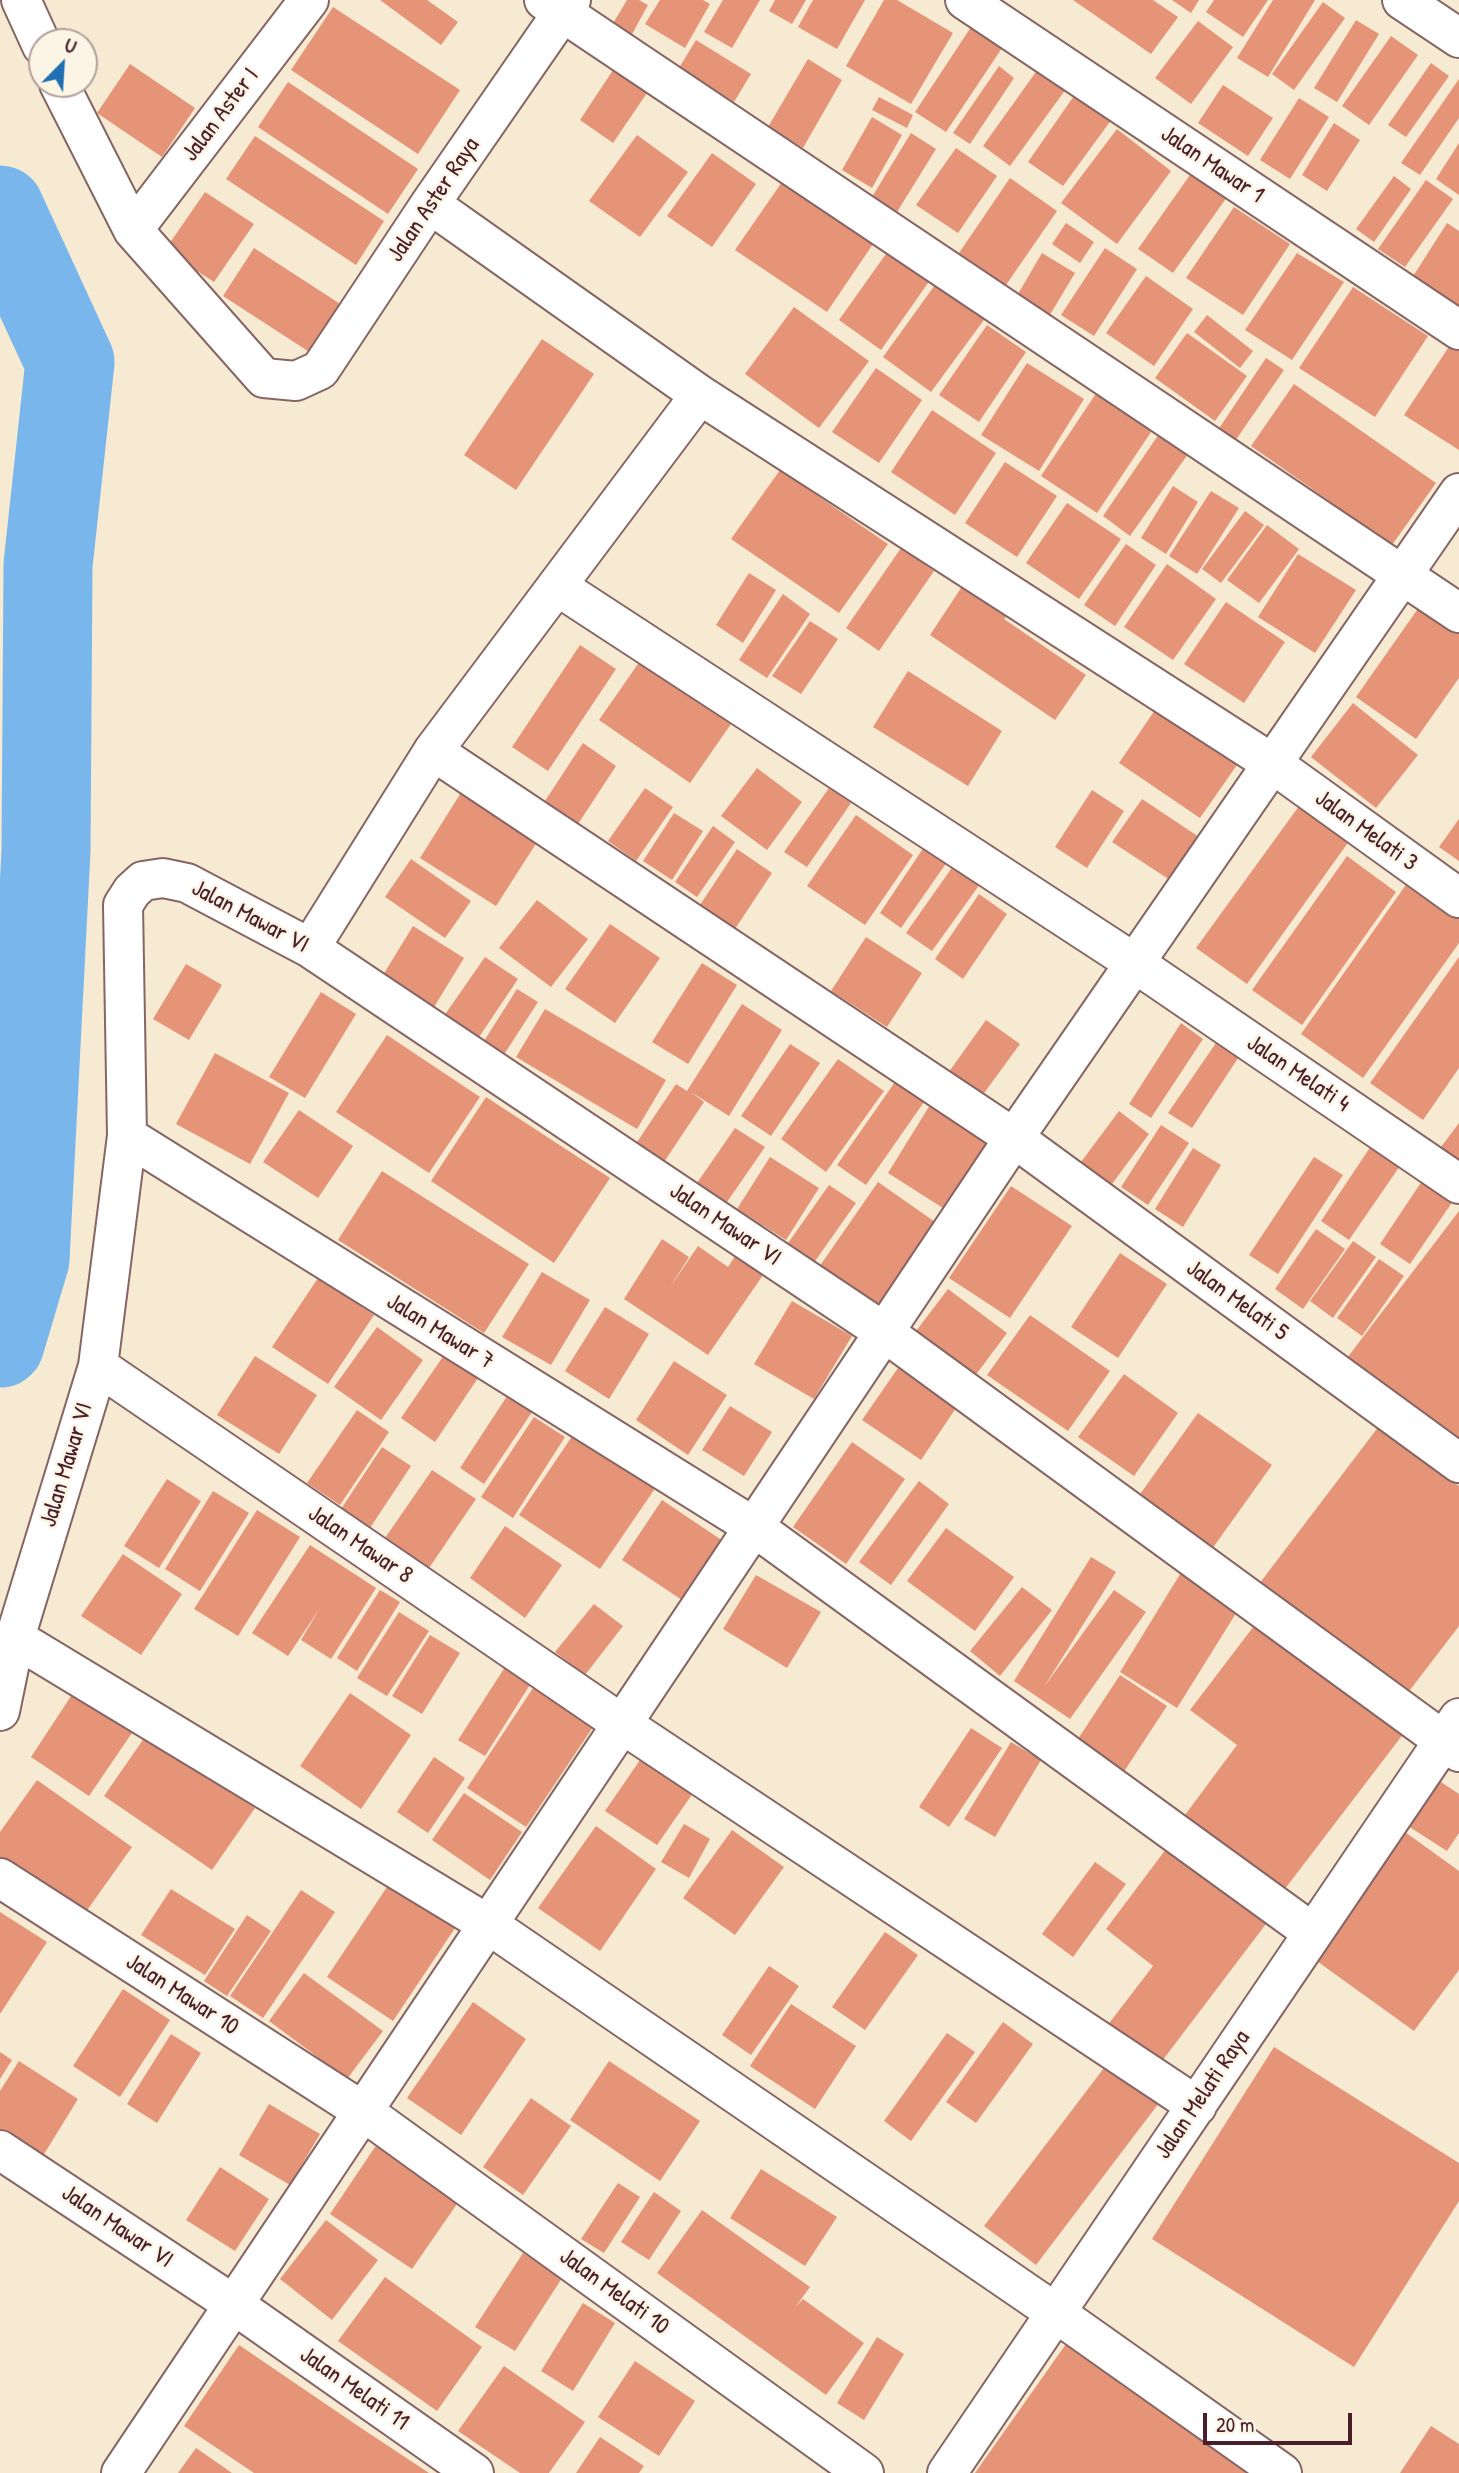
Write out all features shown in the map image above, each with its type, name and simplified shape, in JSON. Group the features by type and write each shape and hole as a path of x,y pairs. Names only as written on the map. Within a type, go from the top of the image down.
{"street":[{"path":"20,0 33,28"},
{"name":"Jalan Aster I","path":"133,230 309,0"},
{"name":"Jalan Mawar 1","path":"965,0 1459,330"},
{"path":"1402,0 1459,38"},
{"path":"559,4 1459,613"},
{"name":"Jalan Aster Raya","path":"133,230 264,378 296,381 320,370 559,4"},
{"path":"66,98 133,230"},
{"name":"Jalan Melati 3","path":"430,204 700,395 1273,764 1459,898"},
{"path":"310,948 433,751 700,395"},
{"path":"121,2473 1014,1138 1459,494"},
{"name":"Jalan Melati 4","path":"557,586 1136,964 1459,1184"},
{"name":"Jalan Melati 5","path":"433,751 1014,1138 1459,1463"},
{"name":"Jalan Mawar VI","path":"0,1711 15,1638 98,1366 127,1136 123,905 143,881 163,878 187,883 310,948 884,1332 1454,1737"},
{"name":"Jalan Mawar 7","path":"127,1136 754,1527 1313,1933"},
{"name":"Jalan Mawar 8","path":"98,1366 622,1724 1197,2106"},
{"path":"15,1638 489,1925 1056,2313 1282,2473"},
{"name":"Jalan Melati Raya","path":"947,2473 1313,1933 1454,1737"},
{"name":"Jalan Mawar 10","path":"0,1878 364,2112"},
{"name":"Jalan Melati 10","path":"364,2112 864,2473"},
{"name":"Jalan Mawar VI","path":"0,2150 233,2304"},
{"name":"Jalan Melati 11","path":"233,2304 474,2473"}],"building":[{"path":"380,0 427,0 458,22 441,45"},
{"path":"627,0 639,0 648,5 631,36 612,25"},
{"path":"660,0 703,0 710,4 685,48 645,24"},
{"path":"723,0 760,0 732,48 704,32"},
{"path":"775,0 806,0 792,24 769,11"},
{"path":"813,0 865,0 837,49 798,27"},
{"path":"884,0 897,0 953,33 911,104 846,66"},
{"path":"1073,0 1153,0 1178,17 1151,54"},
{"path":"1172,0 1199,0 1191,13"},
{"path":"1214,0 1268,0 1243,37 1206,12"},
{"path":"1273,0 1315,0 1268,77 1237,58"},
{"path":"1323,2 1345,18 1294,90 1272,74"},
{"path":"333,7 460,90 418,154 291,70"},
{"path":"1356,20 1379,34 1337,102 1314,88"},
{"path":"1198,21 1233,47 1191,104 1155,78"},
{"path":"973,24 1004,45 946,132 915,112"},
{"path":"1391,36 1418,55 1369,125 1342,106"},
{"path":"696,40 751,74 734,102 679,68"},
{"path":"808,59 842,80 803,148 768,127"},
{"path":"1431,63 1449,76 1406,137 1388,125"},
{"path":"130,64 195,108 162,157 97,113"},
{"path":"617,64 651,87 613,143 580,120"},
{"path":"999,66 1014,78 970,144 953,133"},
{"path":"1038,69 1066,89 1010,166 983,146"},
{"path":"1459,79 1459,118 1420,175 1401,163"},
{"path":"288,82 418,169 388,214 258,127"},
{"path":"1223,85 1273,118 1248,156 1198,123"},
{"path":"1076,93 1112,119 1063,186 1028,162"},
{"path":"879,97 913,115 907,128 872,110"},
{"path":"1299,98 1329,117 1290,179 1260,160"},
{"path":"872,117 902,135 872,188 842,170"},
{"path":"1334,123 1360,140 1327,191 1302,175"},
{"path":"1117,129 1171,171 1117,244 1061,203"},
{"path":"911,133 936,149 897,212 872,197"},
{"path":"637,135 688,172 640,237 589,201"},
{"path":"255,136 384,221 356,265 226,179"},
{"path":"1459,143 1459,195 1436,179"},
{"path":"956,148 997,176 958,233 916,205"},
{"path":"712,153 756,184 712,247 667,216"},
{"path":"1192,172 1227,197 1173,273 1138,249"},
{"path":"1394,176 1411,189 1374,242 1356,229"},
{"path":"1010,178 1057,211 1006,285 959,253"},
{"path":"1426,180 1453,199 1405,267 1378,249"},
{"path":"782,182 873,244 827,312 735,250"},
{"path":"205,192 254,224 214,282 165,250"},
{"path":"1234,207 1290,244 1243,315 1186,278"},
{"path":"1066,223 1094,242 1080,263 1052,244"},
{"path":"1447,223 1459,231 1459,308 1412,278"},
{"path":"893,244 935,273 881,350 839,320"},
{"path":"254,248 348,309 317,357 223,296"},
{"path":"1105,248 1137,269 1094,336 1061,315"},
{"path":"1042,253 1075,273 1048,318 1015,299"},
{"path":"1297,253 1344,282 1292,360 1245,330"},
{"path":"1146,276 1193,309 1154,366 1106,333"},
{"path":"940,278 989,313 931,392 883,357"},
{"path":"1353,287 1428,336 1375,417 1299,368"},
{"path":"794,307 869,361 819,428 745,374"},
{"path":"1207,315 1253,351 1240,368 1194,332"},
{"path":"987,325 1026,352 979,422 939,395"},
{"path":"1187,333 1247,376 1215,421 1155,378"},
{"path":"542,339 594,374 516,490 464,455"},
{"path":"1452,342 1459,346 1459,450 1404,415"},
{"path":"1266,358 1284,370 1233,444 1216,433"},
{"path":"1027,363 1084,399 1039,471 981,435"},
{"path":"876,368 922,400 879,463 832,432"},
{"path":"1294,384 1436,483 1392,545 1251,446"},
{"path":"1101,386 1157,423 1097,513 1041,476"},
{"path":"932,410 996,453 955,515 891,472"},
{"path":"1159,434 1188,454 1130,536 1103,516"},
{"path":"1005,462 1057,496 1017,557 965,523"},
{"path":"780,470 888,544 839,613 731,539"},
{"path":"1173,486 1198,502 1166,554 1141,538"},
{"path":"1211,491 1239,508 1197,574 1169,556"},
{"path":"1067,503 1121,539 1079,599 1026,563"},
{"path":"1245,511 1264,525 1221,583 1202,569"},
{"path":"1267,525 1299,549 1259,603 1227,580"},
{"path":"1126,544 1156,565 1115,626 1084,605"},
{"path":"901,548 934,571 879,651 846,628"},
{"path":"1298,554 1356,590 1315,653 1258,617"},
{"path":"1167,564 1216,599 1173,660 1124,627"},
{"path":"749,573 776,590 743,643 716,625"},
{"path":"963,585 1008,614 1004,619 1086,675 1055,720 930,635"},
{"path":"783,594 810,614 767,678 739,660"},
{"path":"1424,600 1459,624 1459,678 1416,739 1356,697"},
{"path":"1226,602 1285,642 1244,703 1184,664"},
{"path":"810,621 838,639 801,694 772,676"},
{"path":"580,645 616,669 548,771 512,747"},
{"path":"640,661 731,724 690,783 599,720"},
{"path":"908,671 1002,731 968,786 873,727"},
{"path":"1353,703 1418,755 1376,808 1311,757"},
{"path":"1157,707 1239,762 1200,818 1119,763"},
{"path":"583,743 616,766 578,824 545,801"},
{"path":"757,768 802,802 767,850 721,816"},
{"path":"645,788 673,807 636,861 608,841"},
{"path":"829,788 851,803 807,867 784,852"},
{"path":"1092,790 1124,811 1087,868 1055,847"},
{"path":"462,791 539,839 496,906 420,858"},
{"path":"1142,799 1199,837 1170,880 1112,842"},
{"path":"1302,802 1352,837 1247,984 1196,948"},
{"path":"674,813 703,831 672,880 643,861"},
{"path":"856,815 913,855 865,925 807,886"},
{"path":"1459,819 1459,861 1439,847"},
{"path":"713,826 735,842 697,897 675,882"},
{"path":"924,847 947,862 901,928 880,913"},
{"path":"737,849 772,873 735,929 700,905"},
{"path":"1347,856 1396,892 1302,1025 1252,990"},
{"path":"411,859 471,901 445,938 385,897"},
{"path":"958,859 985,877 932,951 906,933"},
{"path":"1410,879 1459,913 1459,943 1363,1078 1301,1034"},
{"path":"979,894 1007,914 963,979 935,959"},
{"path":"537,900 588,939 551,987 499,948"},
{"path":"610,924 660,958 615,1023 565,989"},
{"path":"413,926 464,958 431,1012 380,980"},
{"path":"866,937 922,973 887,1027 831,991"},
{"path":"485,957 518,979 471,1049 437,1026"},
{"path":"1459,957 1459,1068 1423,1120 1370,1083"},
{"path":"702,963 737,985 688,1064 652,1042"},
{"path":"186,964 222,985 189,1040 153,1019"},
{"path":"517,989 538,1002 505,1053 484,1041"},
{"path":"321,992 356,1014 305,1098 269,1077"},
{"path":"742,1004 782,1030 729,1116 691,1092 704,1102 658,1171 631,1151 676,1084 687,1091"},
{"path":"545,1009 666,1080 637,1129 516,1057"},
{"path":"986,1020 1020,1044 979,1100 946,1076"},
{"path":"1181,1023 1203,1039 1151,1118 1129,1104"},
{"path":"387,1035 480,1097 429,1173 336,1112"},
{"path":"1220,1037 1242,1052 1192,1128 1168,1113"},
{"path":"790,1044 820,1063 771,1136 741,1116"},
{"path":"215,1053 289,1093 250,1164 176,1124"},
{"path":"838,1059 884,1091 826,1172 781,1139"},
{"path":"895,1082 924,1102 866,1185 837,1165"},
{"path":"486,1097 610,1178 554,1263 431,1181"},
{"path":"930,1105 989,1142 946,1210 888,1173"},
{"path":"299,1110 353,1146 318,1198 263,1162"},
{"path":"1119,1111 1149,1134 1112,1184 1081,1162"},
{"path":"1459,1123 1459,1161 1441,1147"},
{"path":"1161,1125 1189,1143 1148,1205 1121,1187"},
{"path":"735,1128 765,1147 727,1202 697,1183"},
{"path":"1373,1143 1402,1163 1349,1240 1321,1221"},
{"path":"1193,1148 1221,1165 1183,1227 1155,1209"},
{"path":"770,1157 819,1188 786,1240 737,1209"},
{"path":"1314,1157 1343,1175 1278,1274 1249,1255"},
{"path":"382,1171 529,1264 484,1333 338,1240"},
{"path":"1422,1181 1453,1201 1410,1264 1380,1244"},
{"path":"878,1182 938,1224 877,1312 817,1270"},
{"path":"829,1185 856,1203 813,1264 786,1246"},
{"path":"1011,1186 1072,1226 1010,1318 949,1278"},
{"path":"1459,1211 1459,1442 1347,1358"},
{"path":"1316,1229 1345,1249 1303,1309 1275,1289"},
{"path":"662,1239 689,1257 669,1289 698,1246 728,1267 735,1256 763,1275 708,1355 624,1299"},
{"path":"1353,1241 1376,1257 1333,1318 1310,1301"},
{"path":"1120,1253 1167,1284 1118,1358 1071,1327"},
{"path":"1379,1259 1404,1276 1362,1336 1337,1318"},
{"path":"542,1272 590,1300 551,1365 502,1337"},
{"path":"318,1278 374,1315 328,1384 272,1347"},
{"path":"948,1289 1007,1333 972,1380 913,1335"},
{"path":"792,1301 852,1336 814,1399 754,1364"},
{"path":"605,1307 649,1334 609,1399 565,1371"},
{"path":"1030,1315 1110,1371 1068,1431 987,1375"},
{"path":"377,1327 423,1360 381,1420 334,1387"},
{"path":"444,1355 478,1378 435,1442 401,1418"},
{"path":"255,1356 317,1395 279,1454 217,1415"},
{"path":"674,1361 727,1395 688,1455 636,1420"},
{"path":"898,1368 956,1408 921,1460 862,1420"},
{"path":"1124,1374 1178,1413 1134,1476 1078,1437"},
{"path":"513,1387 538,1403 484,1484 460,1468"},
{"path":"730,1406 772,1432 744,1476 702,1450"},
{"path":"357,1410 389,1432 340,1505 307,1483"},
{"path":"1198,1413 1272,1465 1212,1549 1138,1497"},
{"path":"534,1417 565,1437 513,1518 481,1497"},
{"path":"1379,1426 1459,1486 1459,1626 1400,1703 1253,1592"},
{"path":"575,1432 656,1487 600,1569 519,1515"},
{"path":"852,1442 905,1479 846,1564 793,1527"},
{"path":"382,1447 411,1466 366,1534 337,1515"},
{"path":"432,1470 476,1499 427,1571 383,1541"},
{"path":"167,1479 201,1501 159,1568 124,1546"},
{"path":"919,1481 949,1504 891,1585 859,1562"},
{"path":"213,1491 249,1513 200,1591 165,1569"},
{"path":"662,1500 723,1541 682,1600 622,1560"},
{"path":"257,1510 300,1537 238,1636 194,1609"},
{"path":"505,1526 562,1565 525,1618 470,1578"},
{"path":"946,1528 1014,1577 975,1631 907,1581"},
{"path":"310,1545 376,1588 331,1659 301,1640 320,1608 288,1656 252,1633"},
{"path":"123,1554 182,1594 141,1655 81,1616"},
{"path":"1091,1557 1116,1572 1044,1687 1114,1590 1146,1612 1070,1719 1014,1681"},
{"path":"1185,1566 1243,1602 1177,1708 1120,1672"},
{"path":"756,1575 821,1612 787,1668 723,1629"},
{"path":"1022,1587 1052,1610 1000,1676 970,1651"},
{"path":"380,1590 400,1602 357,1671 337,1658"},
{"path":"594,1604 623,1626 585,1675 555,1652"},
{"path":"399,1612 429,1631 387,1696 357,1678"},
{"path":"1257,1622 1404,1733 1278,1898 1179,1823 1237,1745 1190,1710"},
{"path":"430,1635 460,1653 422,1714 392,1696"},
{"path":"507,1664 533,1680 485,1756 458,1740"},
{"path":"1120,1675 1167,1706 1123,1773 1076,1742"},
{"path":"77,1687 136,1727 89,1796 31,1757"},
{"path":"533,1688 593,1727 526,1827 467,1788"},
{"path":"350,1693 411,1735 361,1809 300,1766"},
{"path":"971,1728 1002,1748 949,1827 919,1807"},
{"path":"147,1734 255,1808 212,1870 104,1796"},
{"path":"1011,1742 1041,1760 995,1837 964,1819"},
{"path":"434,1757 465,1778 428,1833 397,1812"},
{"path":"642,1757 693,1793 657,1845 605,1811"},
{"path":"37,1780 132,1847 83,1916 0,1858 0,1832"},
{"path":"1438,1780 1459,1794 1459,1833 1447,1851 1408,1826"},
{"path":"464,1793 522,1832 490,1880 432,1840"},
{"path":"684,1824 710,1839 689,1878 661,1862"},
{"path":"596,1826 656,1869 600,1951 538,1908"},
{"path":"732,1830 784,1867 735,1935 683,1898"},
{"path":"1405,1832 1459,1871 1459,1970 1414,2031 1314,1959"},
{"path":"1172,1841 1272,1916 1159,2065 1107,2026 1153,1966 1106,1929"},
{"path":"1095,1862 1126,1884 1073,1957 1042,1934"},
{"path":"389,1884 455,1928 393,2021 327,1977"},
{"path":"171,1889 235,1929 205,1975 141,1935"},
{"path":"301,1890 335,1912 263,2018 230,1996"},
{"path":"0,1912 47,1942 0,2014"},
{"path":"247,1915 271,1931 227,1996 204,1981"},
{"path":"885,1932 918,1955 865,2030 832,2007"},
{"path":"769,1966 799,1986 751,2055 722,2035"},
{"path":"304,1973 383,2031 347,2079 269,2021"},
{"path":"123,1989 170,2020 120,2097 73,2066"},
{"path":"473,2002 526,2039 461,2135 407,2098"},
{"path":"791,2004 856,2046 815,2109 750,2066"},
{"path":"1003,2022 1033,2044 976,2123 946,2102"},
{"path":"947,2033 975,2052 911,2141 884,2121"},
{"path":"171,2034 201,2053 157,2123 127,2104"},
{"path":"1274,2047 1459,2163 1459,2201 1354,2367 1152,2239"},
{"path":"0,2052 12,2060 0,2079"},
{"path":"1110,2060 1162,2099 1036,2265 984,2226"},
{"path":"19,2061 78,2099 41,2159 0,2133 0,2091"},
{"path":"609,2061 700,2121 660,2181 570,2120"},
{"path":"531,2098 571,2126 523,2195 483,2167"},
{"path":"269,2104 320,2134 290,2185 239,2155"},
{"path":"377,2144 459,2201 412,2269 330,2214"},
{"path":"220,2167 269,2199 235,2251 186,2220"},
{"path":"761,2169 837,2217 805,2266 730,2218"},
{"path":"618,2183 640,2197 604,2253 581,2239"},
{"path":"654,2192 681,2211 649,2260 621,2242"},
{"path":"702,2210 810,2287 796,2306 803,2299 864,2343 826,2395 657,2273"},
{"path":"326,2220 378,2260 332,2320 280,2279"},
{"path":"523,2253 562,2278 515,2351 475,2327"},
{"path":"385,2277 482,2347 437,2411 338,2341"},
{"path":"583,2303 615,2323 573,2391 541,2371"},
{"path":"877,2337 904,2354 864,2420 837,2403"},
{"path":"1066,2344 1251,2473 975,2473"},
{"path":"239,2345 429,2473 254,2473 184,2426"},
{"path":"635,2361 695,2401 659,2456 598,2417"},
{"path":"504,2366 585,2422 549,2473 520,2473 458,2431"},
{"path":"1431,2426 1459,2444 1459,2473 1400,2473"},
{"path":"600,2437 644,2466 639,2473 576,2473"},
{"path":"196,2448 232,2473 178,2473"}],"waterway":[{"path":"0,210 70,362 48,565 46,851 25,1259 0,1343"}]}
